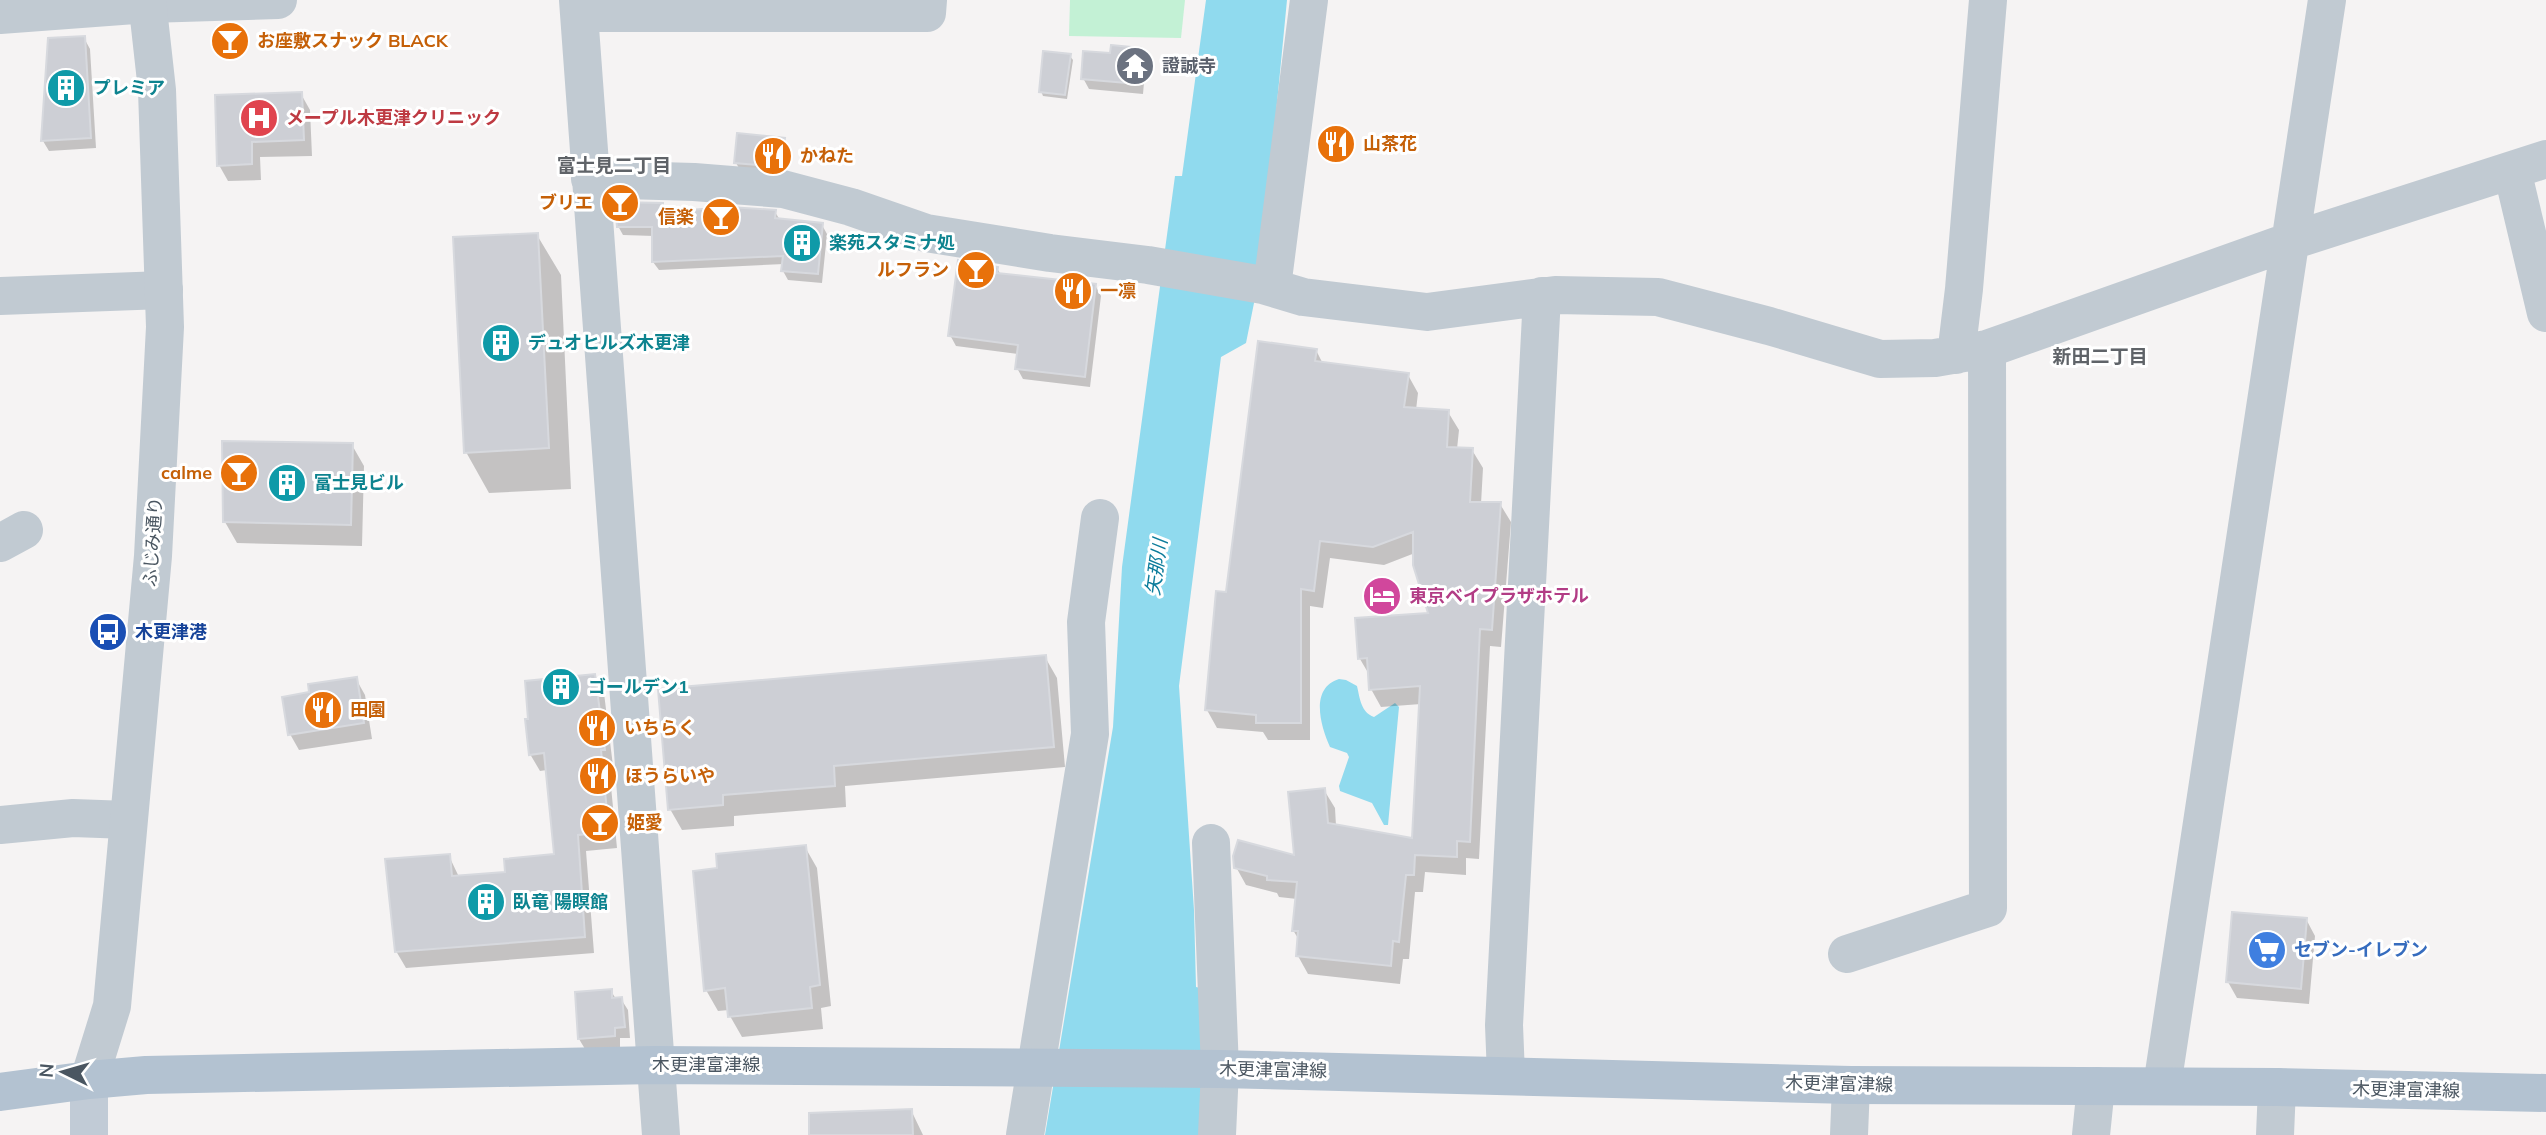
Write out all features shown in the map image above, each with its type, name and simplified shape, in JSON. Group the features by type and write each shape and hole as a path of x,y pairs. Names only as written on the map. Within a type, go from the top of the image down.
{"main road":[{"name":"木更津富津線","path":"0,1093 146,1075 655,1065 1220,1069 1851,1084 2277,1087 2546,1093"},
{"path":"89,1080 89,1135"}],"street":[{"path":"0,15 147,2 278,0"},
{"path":"660,1135 578,6 927,13 929,0"},
{"path":"1268,286 1309,0"},
{"path":"1847,954 1987,908 1971,352 1964,289 1988,0"},
{"path":"2162,1086 2327,0"},
{"name":"ふじみ通り","path":"89,1080 112,1006 155,533 165,327 157,90 147,2"},
{"path":"590,179 694,182 783,189 851,207 926,233 1050,253 1148,265 1268,286 1303,297 1427,312 1542,296 1658,297 1880,359 1935,358 1971,352 2291,241 2529,165 2546,313"},
{"path":"0,296 164,290"},
{"path":"1506,1074 1504,1025 1542,296"},
{"path":"1026,1135 1090,734 1086,622 1100,518"},
{"path":"0,825 73,818 128,820"},
{"path":"1210,843 1220,1069 1217,1135"},
{"path":"1849,1135 1851,1084"},
{"path":"2091,1135 2096,1086"},
{"path":"2274,1135 2277,1087"}],"green space":[{"path":"1070,0 1185,0 1181,38 1069,36"}],"water":[{"name":"矢那川","path":"1206,0 1287,0 1261,268 1246,343 1221,357 1179,686 1194,910 1196,987 1205,989 1203,1135 1045,1135 1113,727 1122,567 1175,176 1182,176"},
{"path":"1339,679 1357,686 1364,708 1374,717 1395,703 1399,707 1388,825 1384,825 1372,803 1340,791 1339,786 1349,757 1347,753 1330,747 1320,708 1324,690"}],"building":[{"name":"プレミア","path":"85,36 91,138 41,141 48,38"},
{"path":"1111,45 1141,48 1138,84 1081,79 1083,51 1110,53"},
{"path":"1043,51 1071,54 1065,95 1039,92"},
{"name":"メープル木更津クリニック","path":"302,92 304,140 252,142 252,164 217,166 215,95"},
{"path":"737,133 785,138 781,167 734,163"},
{"path":"615,202 663,203 663,212 729,207 776,210 775,218 823,223 818,274 781,271 783,256 652,262 652,227 617,227"},
{"name":"デュオヒルズ木更津","path":"538,233 549,448 464,453 453,237"},
{"path":"958,260 998,267 997,273 1096,284 1085,377 1015,369 1018,345 948,336"},
{"path":"1258,341 1317,349 1315,361 1409,373 1404,407 1449,410 1447,447 1473,448 1470,502 1501,502 1492,630 1480,629 1470,842 1457,841 1457,857 1415,855 1414,875 1406,875 1399,942 1393,941 1391,966 1296,956 1298,931 1292,931 1297,882 1267,880 1267,876 1234,868 1233,856 1238,840 1294,855 1288,792 1325,788 1328,823 1412,838 1420,686 1369,690 1367,658 1358,659 1355,618 1428,613 1413,565 1413,532 1373,547 1320,541 1314,591 1301,589 1301,723 1256,723 1256,715 1205,710 1216,591 1226,592"},
{"name":"富士見ビル","path":"222,441 353,443 351,525 223,522"},
{"path":"1046,655 1054,747 834,766 835,786 723,795 723,805 668,810 658,689"},
{"path":"595,674 605,750 601,750 609,832 578,835 585,937 395,952 385,859 450,854 452,876 505,872 504,859 554,854 544,753 529,755 525,681"},
{"name":"田園","path":"357,677 364,723 288,735 282,697 309,692 308,684"},
{"path":"806,845 820,985 810,987 812,1008 728,1017 725,988 704,991 693,871 717,868 716,854"},
{"name":"セブン-イレブン","path":"2232,912 2307,918 2301,989 2226,982"},
{"path":"612,989 612,998 622,997 625,1027 615,1028 615,1036 578,1039 575,992"},
{"path":"912,1109 913,1135 809,1135 809,1113"}],"place":[{"name":"お座敷スナック BLACK","path":"230,41"},
{"name":"證誠寺","path":"1135,66"},
{"name":"プレミア","path":"66,88"},
{"name":"メープル木更津クリニック","path":"259,118"},
{"name":"山茶花","path":"1336,144"},
{"name":"かねた","path":"773,156"},
{"name":"ブリエ","path":"620,203"},
{"name":"信楽","path":"721,217"},
{"name":"楽苑スタミナ処","path":"802,243"},
{"name":"ルフラン","path":"976,270"},
{"name":"一凛","path":"1073,291"},
{"name":"デュオヒルズ木更津","path":"501,343"},
{"name":"calme","path":"239,473"},
{"name":"富士見ビル","path":"287,483"},
{"name":"東京ベイプラザホテル","path":"1382,596"},
{"name":"木更津港","path":"108,632"},
{"name":"ゴールデン1","path":"561,687"},
{"name":"田園","path":"323,710"},
{"name":"いちらく","path":"597,728"},
{"name":"ほうらいや","path":"598,776"},
{"name":"姫愛","path":"600,823"},
{"name":"臥竜 陽瞑館","path":"486,902"},
{"name":"セブン-イレブン","path":"2267,950"}],"district":[{"name":"富士見二丁目","path":"614,165"},
{"name":"新田二丁目","path":"2100,356"}]}
